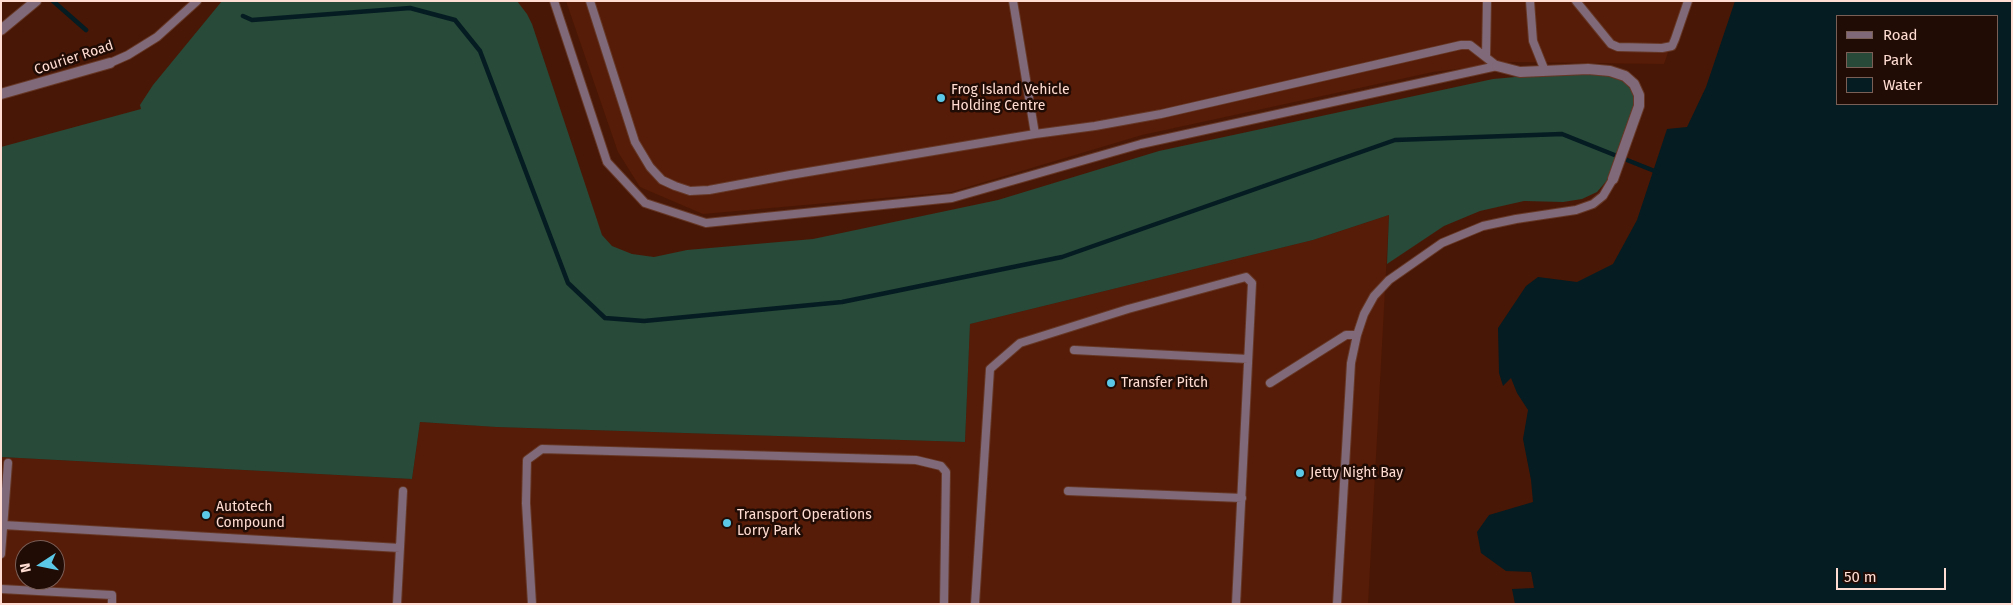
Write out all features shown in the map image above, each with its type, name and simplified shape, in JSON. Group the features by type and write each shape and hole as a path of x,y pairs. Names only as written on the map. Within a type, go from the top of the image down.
{"street":[{"path":"1,30 35,3"},
{"name":"Courier Road","path":"1,94 110,63"},
{"path":"1497,66 1520,72 1588,69 1610,71 1625,76 1634,84 1639,95 1639,106 1613,179"}],"lane":[{"name":"Courier Road","path":"110,63 157,38 197,1"},
{"path":"554,1 607,162 645,203 706,223 952,198 1141,144 1497,66"},
{"path":"590,1 634,142 650,167 662,180 690,190 708,190 1161,114 1461,45 1470,45 1497,66"},
{"path":"1013,1 1036,134"},
{"path":"1486,57 1487,1"},
{"path":"1530,1 1533,41 1545,71"},
{"path":"1576,1 1611,44 1618,47 1662,48 1672,46 1688,1"},
{"path":"1337,604 1351,363 1356,335 1364,314 1374,296 1389,280 1442,243 1483,226 1576,210 1593,204 1604,196 1613,179"},
{"path":"975,604 990,370 1020,343 1128,309 1246,277 1252,284 1236,604"},
{"path":"1270,383 1346,336 1356,335"},
{"path":"1074,350 1248,359"},
{"path":"532,604 526,503 527,460 542,450 916,460 941,466 946,472 944,604"},
{"path":"1,553 8,463"},
{"path":"397,604 403,491"},
{"path":"1068,491 1242,498"},
{"path":"3,525 400,548"},
{"path":"1,589 112,595 112,604"}],"shaded area":[{"name":"Frog Island Vehicle Holding Centre","path":"566,1 1686,1 1664,64 1513,62 1433,72 1142,135 951,192 703,214 640,187 618,152"},
{"path":"1389,215 1368,604 1,604 1,457 412,479 420,422 496,427 965,442 970,324 1313,240"}],"green space":[{"path":"222,1 517,1 532,24 602,235 612,246 632,254 654,257 687,250 813,239 998,200 1159,151 1493,79 1606,69 1629,81 1635,102 1609,178 1597,192 1582,199 1563,202 1524,201 1480,211 1444,226 1387,264 1389,215 1313,240 970,324 965,442 496,427 420,422 412,479 1,457 1,147 141,109 140,105 153,85"}],"water":[{"path":"1735,1 2012,1 2012,604 1515,604 1512,589 1534,588 1531,572 1506,571 1481,553 1477,532 1489,515 1533,502 1523,439 1528,410 1517,393 1511,378 1503,386 1499,373 1498,328 1526,286 1538,277 1577,282 1613,264 1637,220 1667,129 1687,127 1706,87"}],"waterway":[{"path":"53,1 86,30"},
{"path":"243,16 252,20 410,8 455,20 480,51 568,283 605,318 644,321 842,302 1062,257 1395,140 1562,134 1657,172"}],"place":[{"name":"Frog Island Vehicle Holding Centre","path":"941,98"},
{"name":"Transfer Pitch","path":"1111,383"},
{"name":"Jetty Night Bay","path":"1300,473"},
{"name":"Autotech Compound","path":"206,515"},
{"name":"Transport Operations Lorry Park","path":"727,523"}]}
